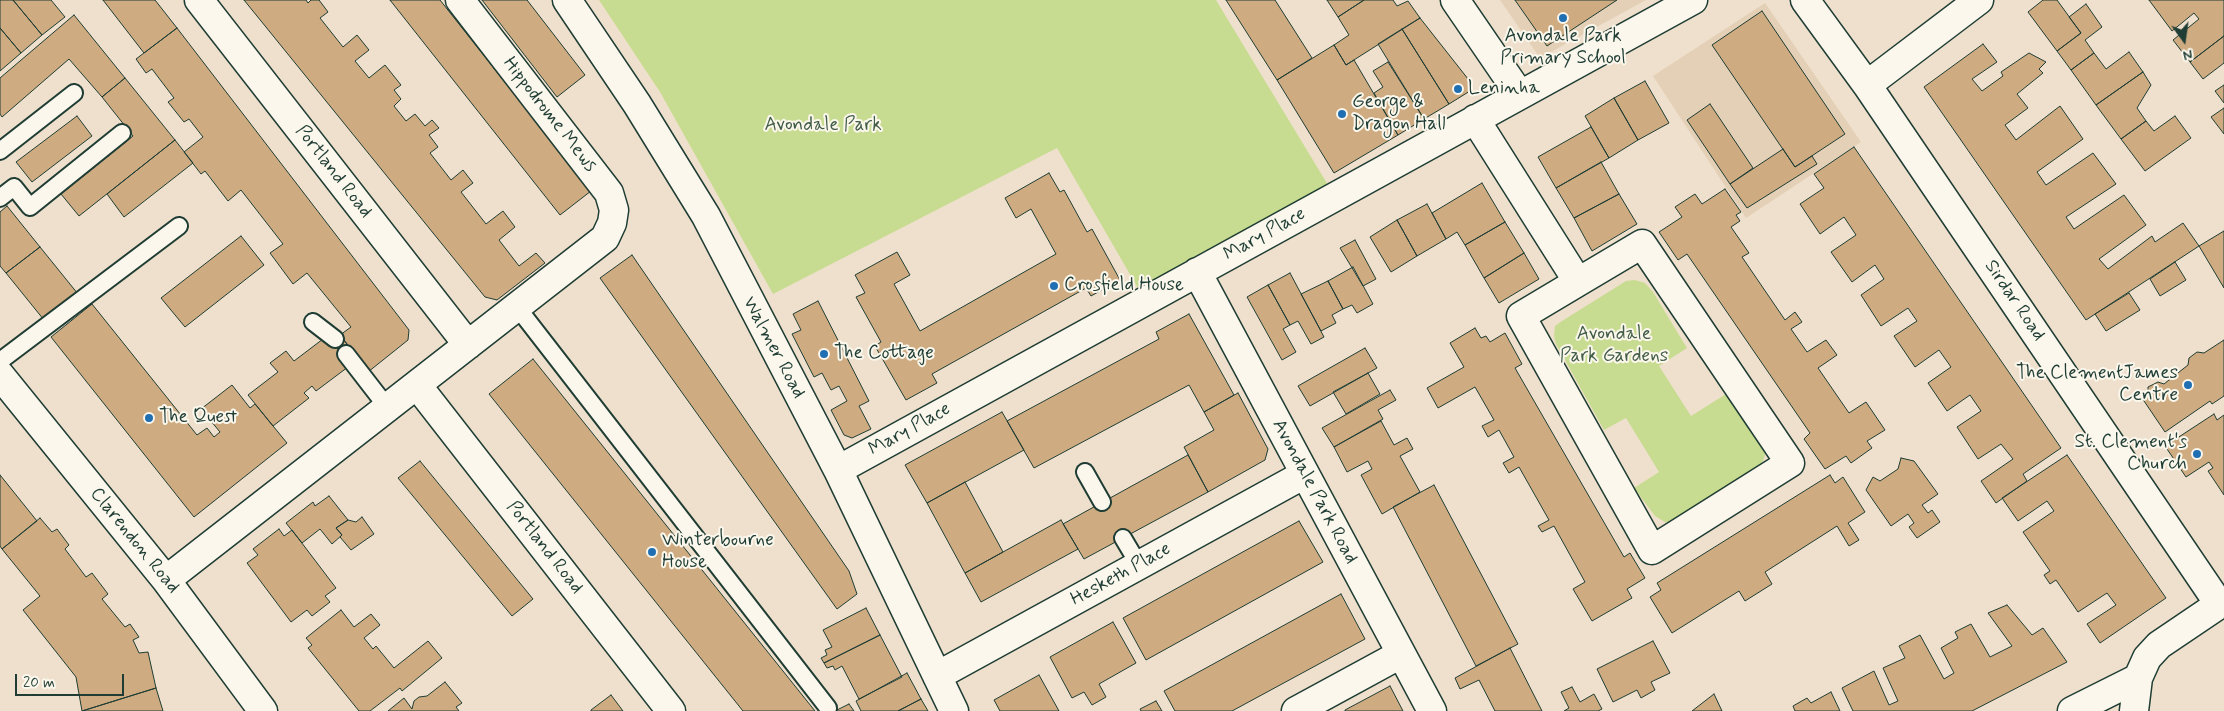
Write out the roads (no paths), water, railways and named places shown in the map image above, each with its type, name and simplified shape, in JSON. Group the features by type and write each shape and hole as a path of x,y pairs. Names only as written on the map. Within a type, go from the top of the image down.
{"street":[{"name":"Portland Road","path":"199,0 468,345"},
{"name":"Hippodrome Mews","path":"460,0 609,193 614,210 612,223 605,238 516,307"},
{"name":"Walmer Road","path":"567,0 636,104 706,216 838,470 954,711"},
{"path":"1455,0 1520,95"},
{"name":"Mary Place","path":"838,470 1693,0"},
{"name":"Sirdar Road","path":"1805,0 1867,85 2221,602"},
{"path":"1867,85 1979,0"},
{"path":"1475,119 1578,282"},
{"path":"1642,244 1790,463 1652,550 1521,316 1578,282 1642,244"},
{"name":"Avondale Park Road","path":"1196,272 1432,711"},
{"path":"166,580 516,307"},
{"name":"Clarendon Road","path":"0,375 166,580 263,711"},
{"name":"Portland Road","path":"417,385 671,711"},
{"name":"Hesketh Place","path":"937,676 1305,474"},
{"path":"2134,711 2138,678 2147,658 2159,644 2221,602"},
{"path":"1296,711 1401,654"},
{"path":"2072,711 2138,678"}],"lane":[{"path":"0,151 74,93"},
{"path":"0,198 14,187 30,207 122,133"},
{"path":"0,361 179,226"},
{"path":"516,307 828,708"},
{"path":"313,322 335,339"},
{"path":"346,354 387,407"},
{"path":"1085,472 1102,502"},
{"path":"1123,538 1139,565"}],"place":[{"name":"Avondale Park Primary School","path":"1563,18"},
{"name":"Leninha","path":"1458,89"},
{"name":"George & Dragon Hall","path":"1342,114"},
{"name":"Crosfield House","path":"1054,286"},
{"name":"The Cottage","path":"824,354"},
{"name":"The ClementJames Centre","path":"2188,385"},
{"name":"The Quest","path":"149,418"},
{"name":"St. Clement's Church","path":"2197,454"},
{"name":"Winterbourne House","path":"652,552"}],"park label":[{"name":"Avondale Park","path":"823,126"},
{"name":"Avondale Park Gardens","path":"1614,346"}]}
